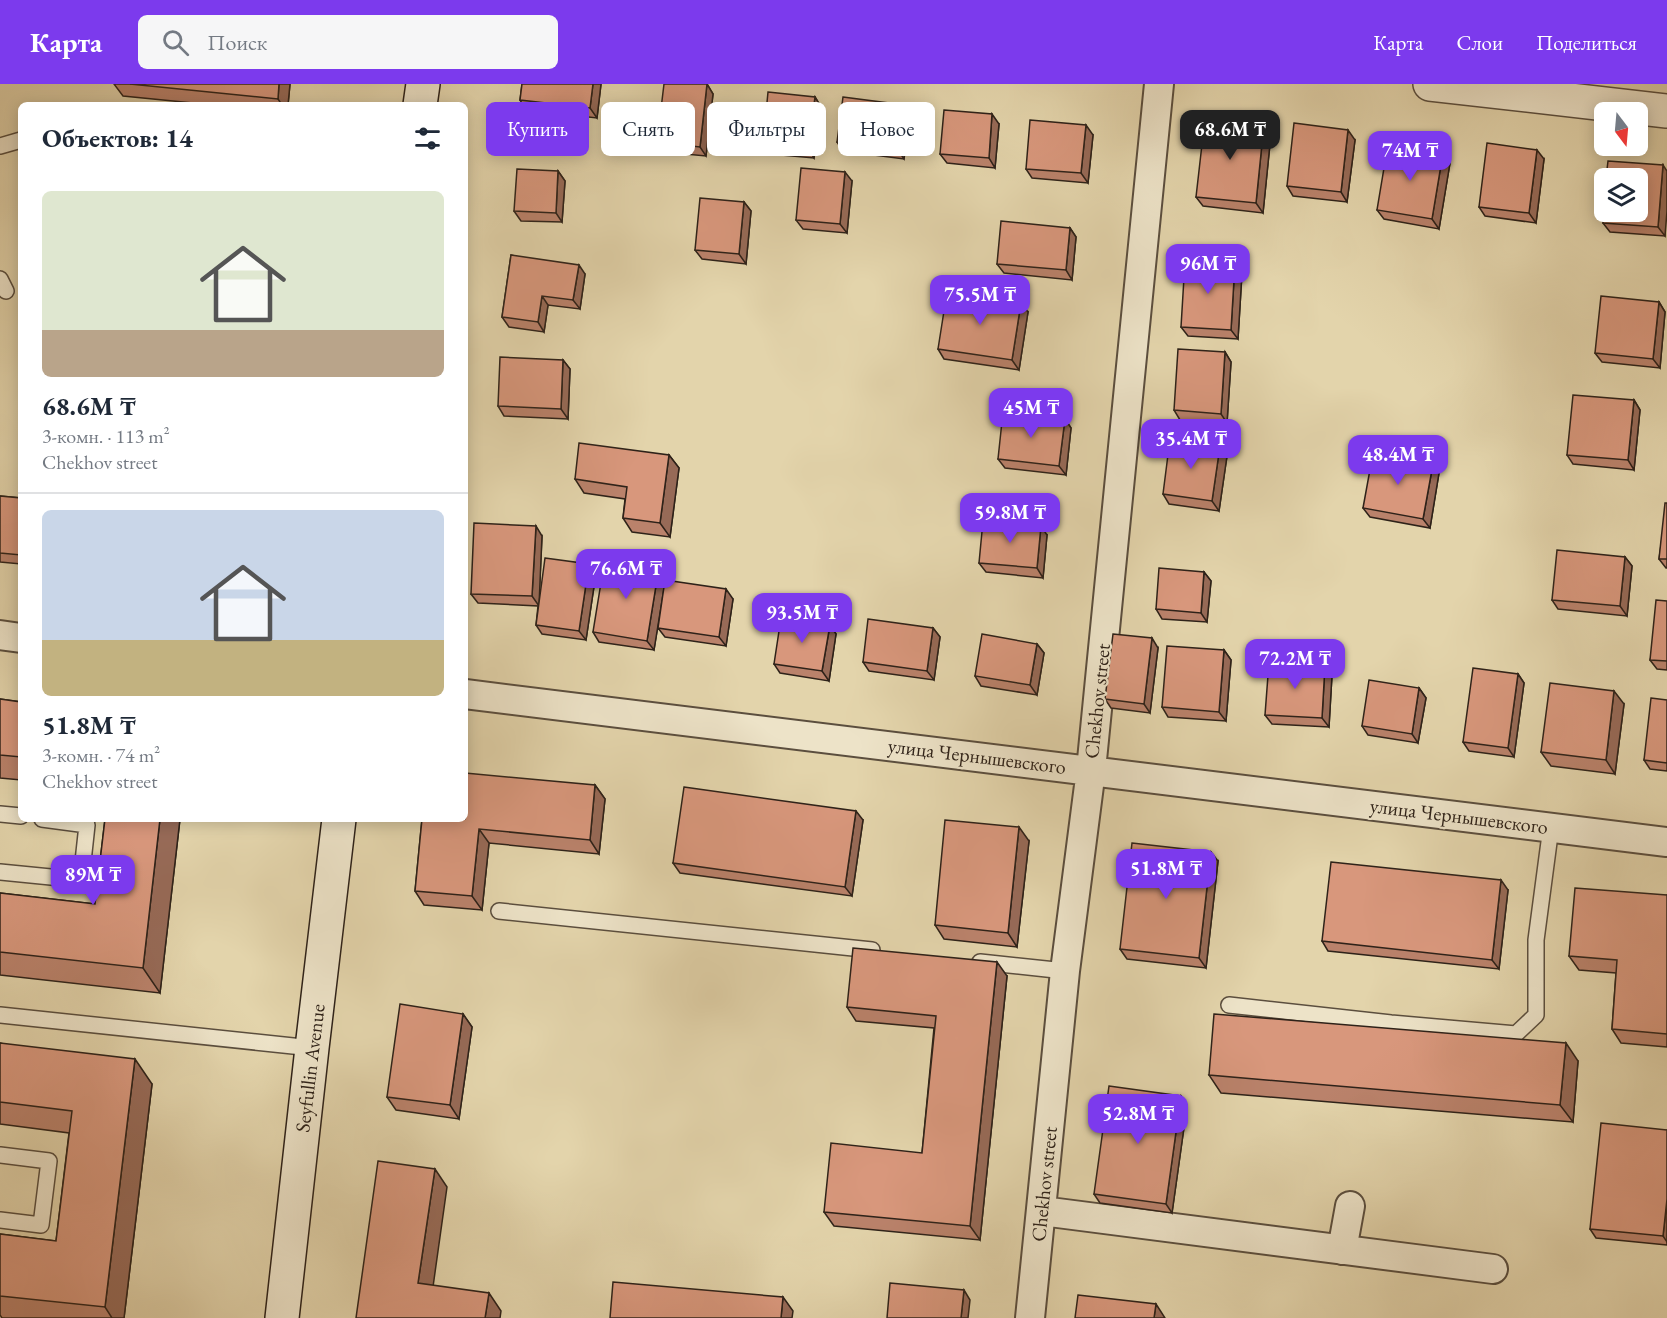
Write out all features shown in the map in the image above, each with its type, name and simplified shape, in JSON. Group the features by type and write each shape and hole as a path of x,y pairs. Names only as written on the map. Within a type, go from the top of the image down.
{"main road":[{"path":"420,102 423,84"},
{"path":"1430,84 1506,88 1667,111"},
{"name":"Seyfullin Avenue","path":"282,1318 339,822"}],"street":[{"name":"Chekhov street","path":"1030,1318 1065,970 1091,770 1159,84"},
{"path":"0,635 18,638"},
{"name":"улица Чернышевского","path":"468,694 1667,842"},
{"path":"1342,1250 1350,1206"},
{"path":"1042,1211 1493,1269"}],"lane":[{"path":"0,146 18,141"},
{"path":"0,814 18,816"},
{"path":"0,872 81,879 87,825 64,822"},
{"path":"1229,1005 1516,1034 1536,1015 1536,940 1551,827"},
{"path":"499,911 888,952"},
{"path":"971,961 1065,970"},
{"path":"0,1015 312,1048"},
{"path":"0,1155 49,1161 41,1225 0,1220"}],"building":[{"path":"130,84 279,84 278,99"},
{"path":"522,84 593,84 590,108 589,102 520,100"},
{"path":"664,84 707,84 700,147 695,146 695,102 662,102"},
{"path":"768,92 815,97 814,102 767,102"},
{"path":"843,97 881,102 842,102"},
{"path":"944,110 992,114 989,158 940,154"},
{"path":"1205,118 1264,124 1256,203 1196,197"},
{"path":"1030,120 1086,125 1081,173 1026,169"},
{"path":"1294,123 1348,130 1341,192 1287,186"},
{"path":"1487,143 1537,150 1529,213 1479,207"},
{"path":"1388,144 1443,153 1432,219 1377,210"},
{"path":"1608,161 1663,165 1658,227 1603,223 1648,222 1648,168 1607,168"},
{"path":"801,168 845,172 840,224 796,220"},
{"path":"517,169 558,171 556,213 514,211"},
{"path":"700,198 744,202 739,254 695,250"},
{"path":"1001,221 1070,228 1066,270 997,264"},
{"path":"511,255 579,265 573,300 542,296 538,322 502,317"},
{"path":"1185,261 1235,263 1231,330 1181,327"},
{"path":"947,292 1021,303 1012,360 938,349"},
{"path":"1601,296 1659,302 1653,359 1595,353"},
{"path":"1178,349 1225,352 1221,414 1174,410"},
{"path":"500,357 563,360 561,409 498,406"},
{"path":"1573,395 1634,400 1628,460 1567,455"},
{"path":"1003,412 1065,419 1059,466 998,459"},
{"path":"1170,439 1220,446 1212,501 1163,494"},
{"path":"579,443 669,455 660,523 623,518 627,487 575,479"},
{"path":"1373,453 1433,464 1423,519 1363,508"},
{"path":"0,496 18,498 18,555 0,553"},
{"path":"1665,503 1667,503 1667,559 1659,559"},
{"path":"983,521 1041,526 1037,568 979,563"},
{"path":"474,523 536,526 532,596 471,594"},
{"path":"1557,550 1625,557 1620,606 1552,600"},
{"path":"545,558 589,564 579,631 536,625"},
{"path":"605,558 659,567 647,641 593,632"},
{"path":"1159,568 1204,572 1201,613 1156,609"},
{"path":"665,580 726,589 719,637 658,628"},
{"path":"1656,600 1667,601 1667,661 1650,660"},
{"path":"781,618 830,625 822,671 774,664"},
{"path":"868,619 933,628 927,671 863,662"},
{"path":"982,634 1037,644 1030,685 975,676"},
{"path":"1113,634 1152,638 1144,704 1105,699"},
{"path":"1167,646 1224,650 1219,712 1162,707"},
{"path":"1269,662 1325,666 1322,718 1265,715"},
{"path":"1473,668 1518,674 1508,748 1463,742"},
{"path":"1369,680 1419,688 1412,734 1362,726"},
{"path":"1550,683 1614,691 1606,760 1541,752"},
{"path":"1651,698 1667,700 1667,763 1644,760"},
{"path":"0,699 18,702 18,757 0,755"},
{"path":"468,773 595,785 590,840 479,829 472,896 415,891 422,822 468,822"},
{"path":"684,787 856,811 845,887 673,863"},
{"path":"945,820 1019,827 1008,933 935,925"},
{"path":"105,822 160,822 143,968 0,952 0,893 95,904"},
{"path":"1132,843 1211,852 1199,958 1120,949"},
{"path":"1331,862 1501,880 1492,960 1322,941"},
{"path":"1575,888 1667,895 1667,1034 1612,1029 1617,960 1569,956"},
{"path":"853,948 997,962 970,1226 824,1212 831,1143 922,1153 936,1016 847,1007"},
{"path":"400,1004 463,1014 450,1105 387,1097"},
{"path":"1214,1014 1566,1043 1560,1105 1209,1075"},
{"path":"0,1043 135,1059 105,1307 0,1296 0,1234 56,1241 72,1111 0,1102"},
{"path":"1109,1086 1181,1096 1166,1204 1094,1194"},
{"path":"1601,1123 1667,1130 1667,1199 1663,1236 1590,1229"},
{"path":"378,1161 435,1169 418,1283 489,1293 485,1318 356,1318"},
{"path":"613,1282 783,1297 781,1318 610,1318"},
{"path":"890,1283 964,1290 961,1318 887,1318"},
{"path":"1078,1295 1156,1304 1154,1318 1075,1318"}]}
